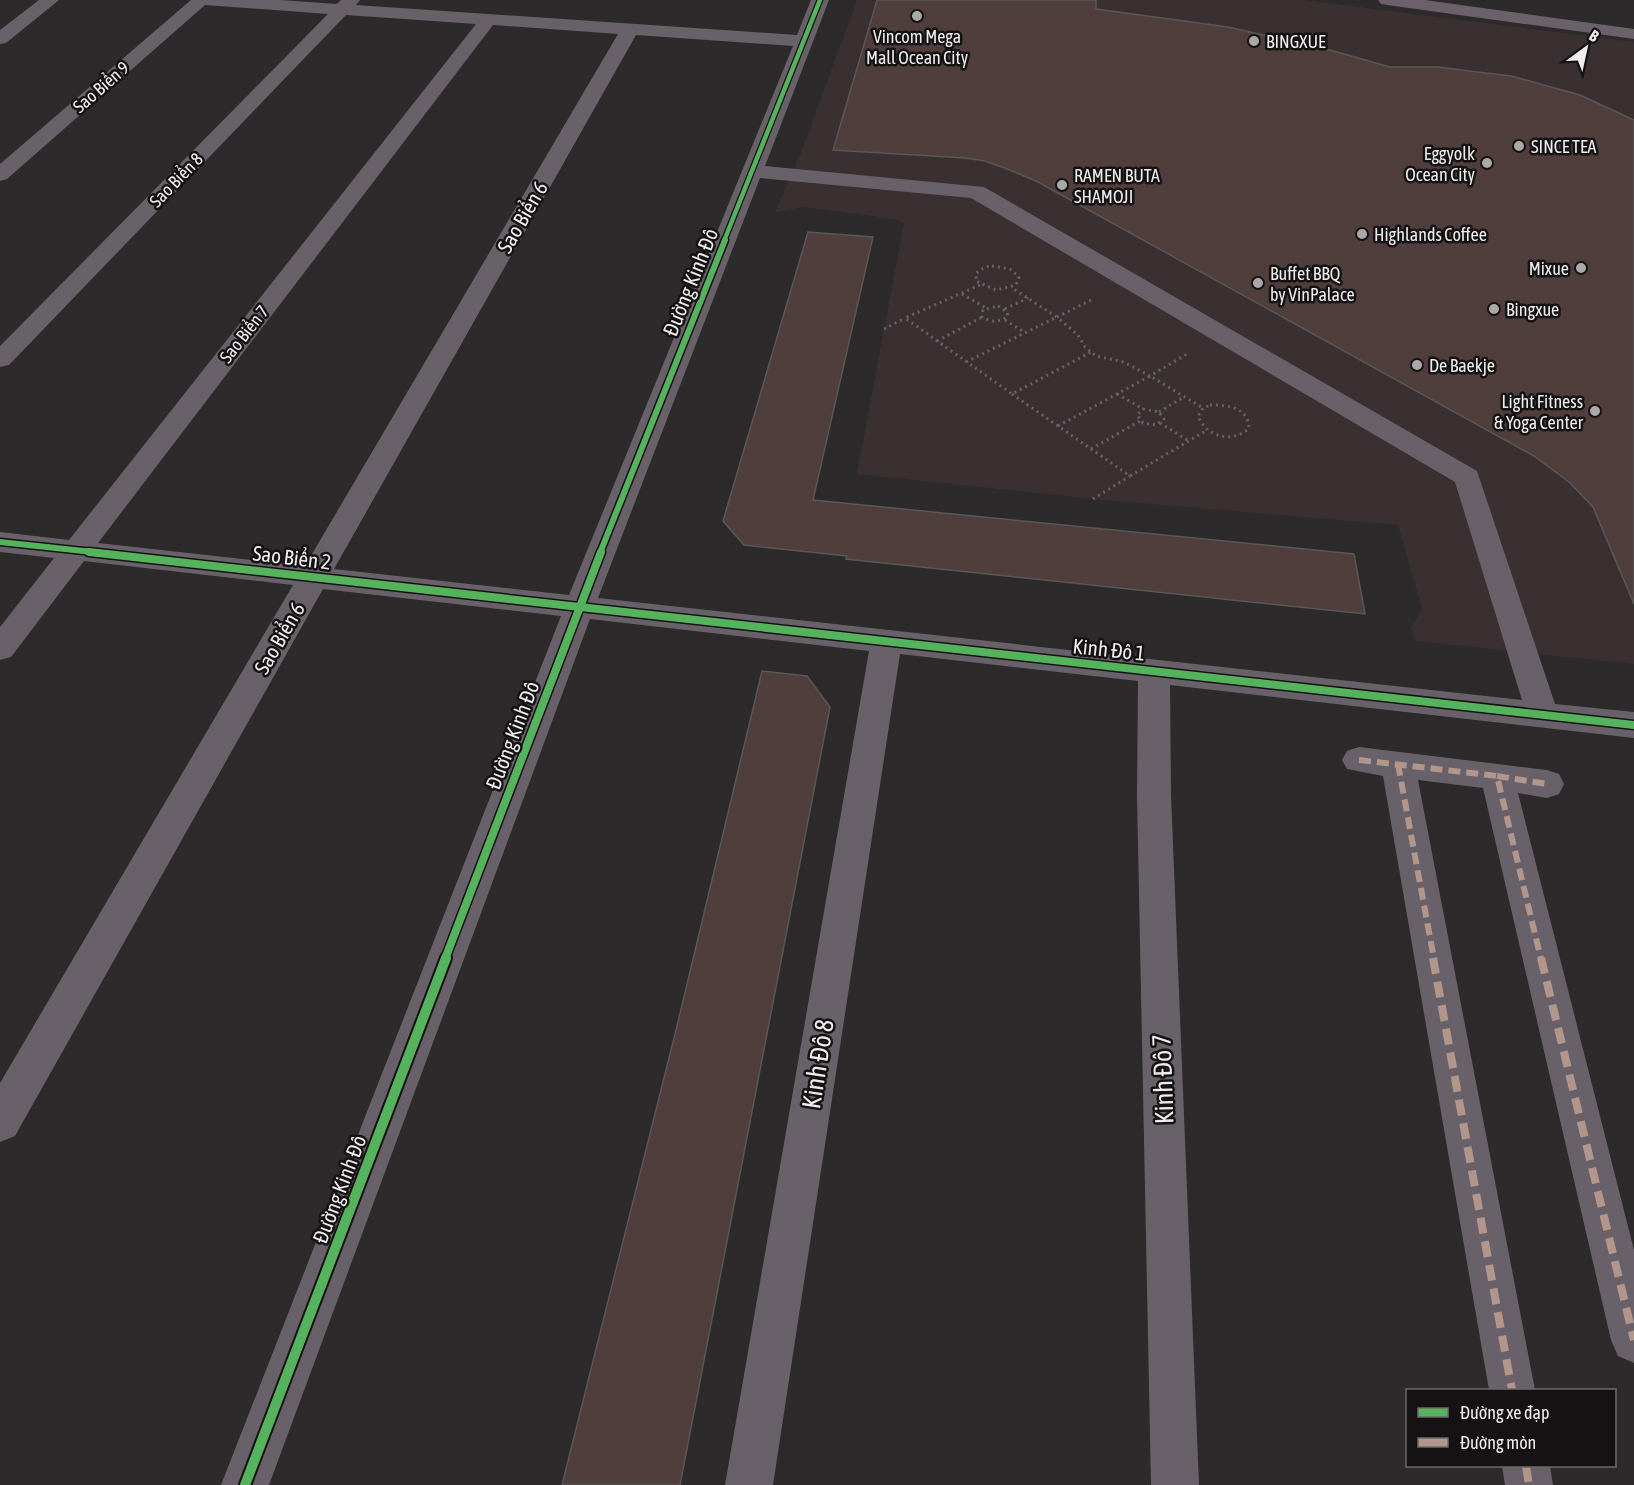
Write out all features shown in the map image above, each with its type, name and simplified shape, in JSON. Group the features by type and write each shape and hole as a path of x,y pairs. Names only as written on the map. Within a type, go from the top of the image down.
{"main road":[{"path":"1387,0 1634,34"}],"street":[{"path":"0,39 50,0"},
{"path":"203,0 347,5 488,20 802,41"},
{"name":"Sao Biển 9","path":"0,175 203,0"},
{"name":"Đường Kinh Đô","path":"245,1485 579,607 820,0"},
{"name":"Sao Biển 8","path":"0,360 347,5"},
{"name":"Sao Biển 7","path":"0,649 488,20"},
{"name":"Sao Biển 6","path":"0,1122 630,29"},
{"path":"754,171 976,192 1467,477 1542,713"},
{"name":"Sao Biển 2","path":"0,542 579,607"},
{"name":"Kinh Đô 1","path":"579,607 1634,725"},
{"name":"Kinh Đô 8","path":"749,1485 886,643"},
{"name":"Kinh Đô 7","path":"1154,672 1154,795 1175,1485"},
{"path":"1359,760 1547,784"},
{"path":"1398,764 1512,1389"},
{"path":"1497,776 1634,1340"},
{"path":"1526,1467 1529,1485"}],"path":[{"path":"999,266 1012,270 1019,277 1012,288 999,290 980,285 976,281 976,273 985,267 999,266"},
{"path":"966,362 1129,282"},
{"path":"884,329 980,285"},
{"path":"1012,288 1057,317 1078,335 1096,356 1124,362 1203,408 1219,405 1236,408 1243,412 1250,423 1246,432 1232,437 1207,430 1201,426 1197,416 1203,408"},
{"path":"961,293 986,308"},
{"path":"1005,309 1028,298"},
{"path":"982,317 981,312 986,308 998,306 1005,309 1008,316 1005,320"},
{"path":"937,341 982,317 992,321 1005,320 1025,333"},
{"path":"905,318 1130,476"},
{"path":"1058,426 1221,334"},
{"path":"1012,394 1091,352"},
{"path":"1116,394 1143,409 1159,411 1185,397"},
{"path":"1143,409 1137,415 1140,421 1152,425 1160,423 1164,417 1159,411"},
{"path":"1090,449 1140,421"},
{"path":"1160,423 1189,441"},
{"path":"1093,499 1207,430"}],"shaded area":[{"path":"857,0 1305,0 1634,42 1634,664 1416,641 1411,628 1422,609 1398,525 1093,499 857,474 904,223 894,219 804,207 775,212 801,153"}],"building":[{"path":"877,0 1096,0 1096,9 1228,27 1330,50 1390,67 1437,67 1511,76 1580,95 1634,120 1634,604 1593,507 1569,482 1534,456 1038,182 985,161 833,150"},
{"path":"808,232 873,237 813,500 1354,554 1365,614 846,559 847,556 744,545 723,521"},
{"path":"762,671 807,676 830,707 680,1485 562,1485 677,1026"}],"marked path":[{"path":"1359,760 1497,776 1634,1340"},
{"path":"1398,764 1512,1389"},
{"path":"1497,776 1547,784"},
{"path":"1526,1467 1529,1485"}],"cycle path":[{"path":"245,1485 579,607 820,0"},
{"path":"0,542 1634,725"}],"place":[{"name":"Vincom Mega Mall Ocean City","path":"917,16"},
{"name":"BINGXUE","path":"1254,41"},
{"name":"SINCE TEA","path":"1519,146"},
{"name":"Eggyolk Ocean City","path":"1487,163"},
{"name":"RAMEN BUTA SHAMOJI","path":"1062,185"},
{"name":"Highlands Coffee","path":"1362,234"},
{"name":"Mixue","path":"1581,268"},
{"name":"Buffet BBQ by VinPalace","path":"1258,283"},
{"name":"Bingxue","path":"1494,309"},
{"name":"De Baekje","path":"1417,365"},
{"name":"Light Fitness & Yoga Center","path":"1595,411"}]}
